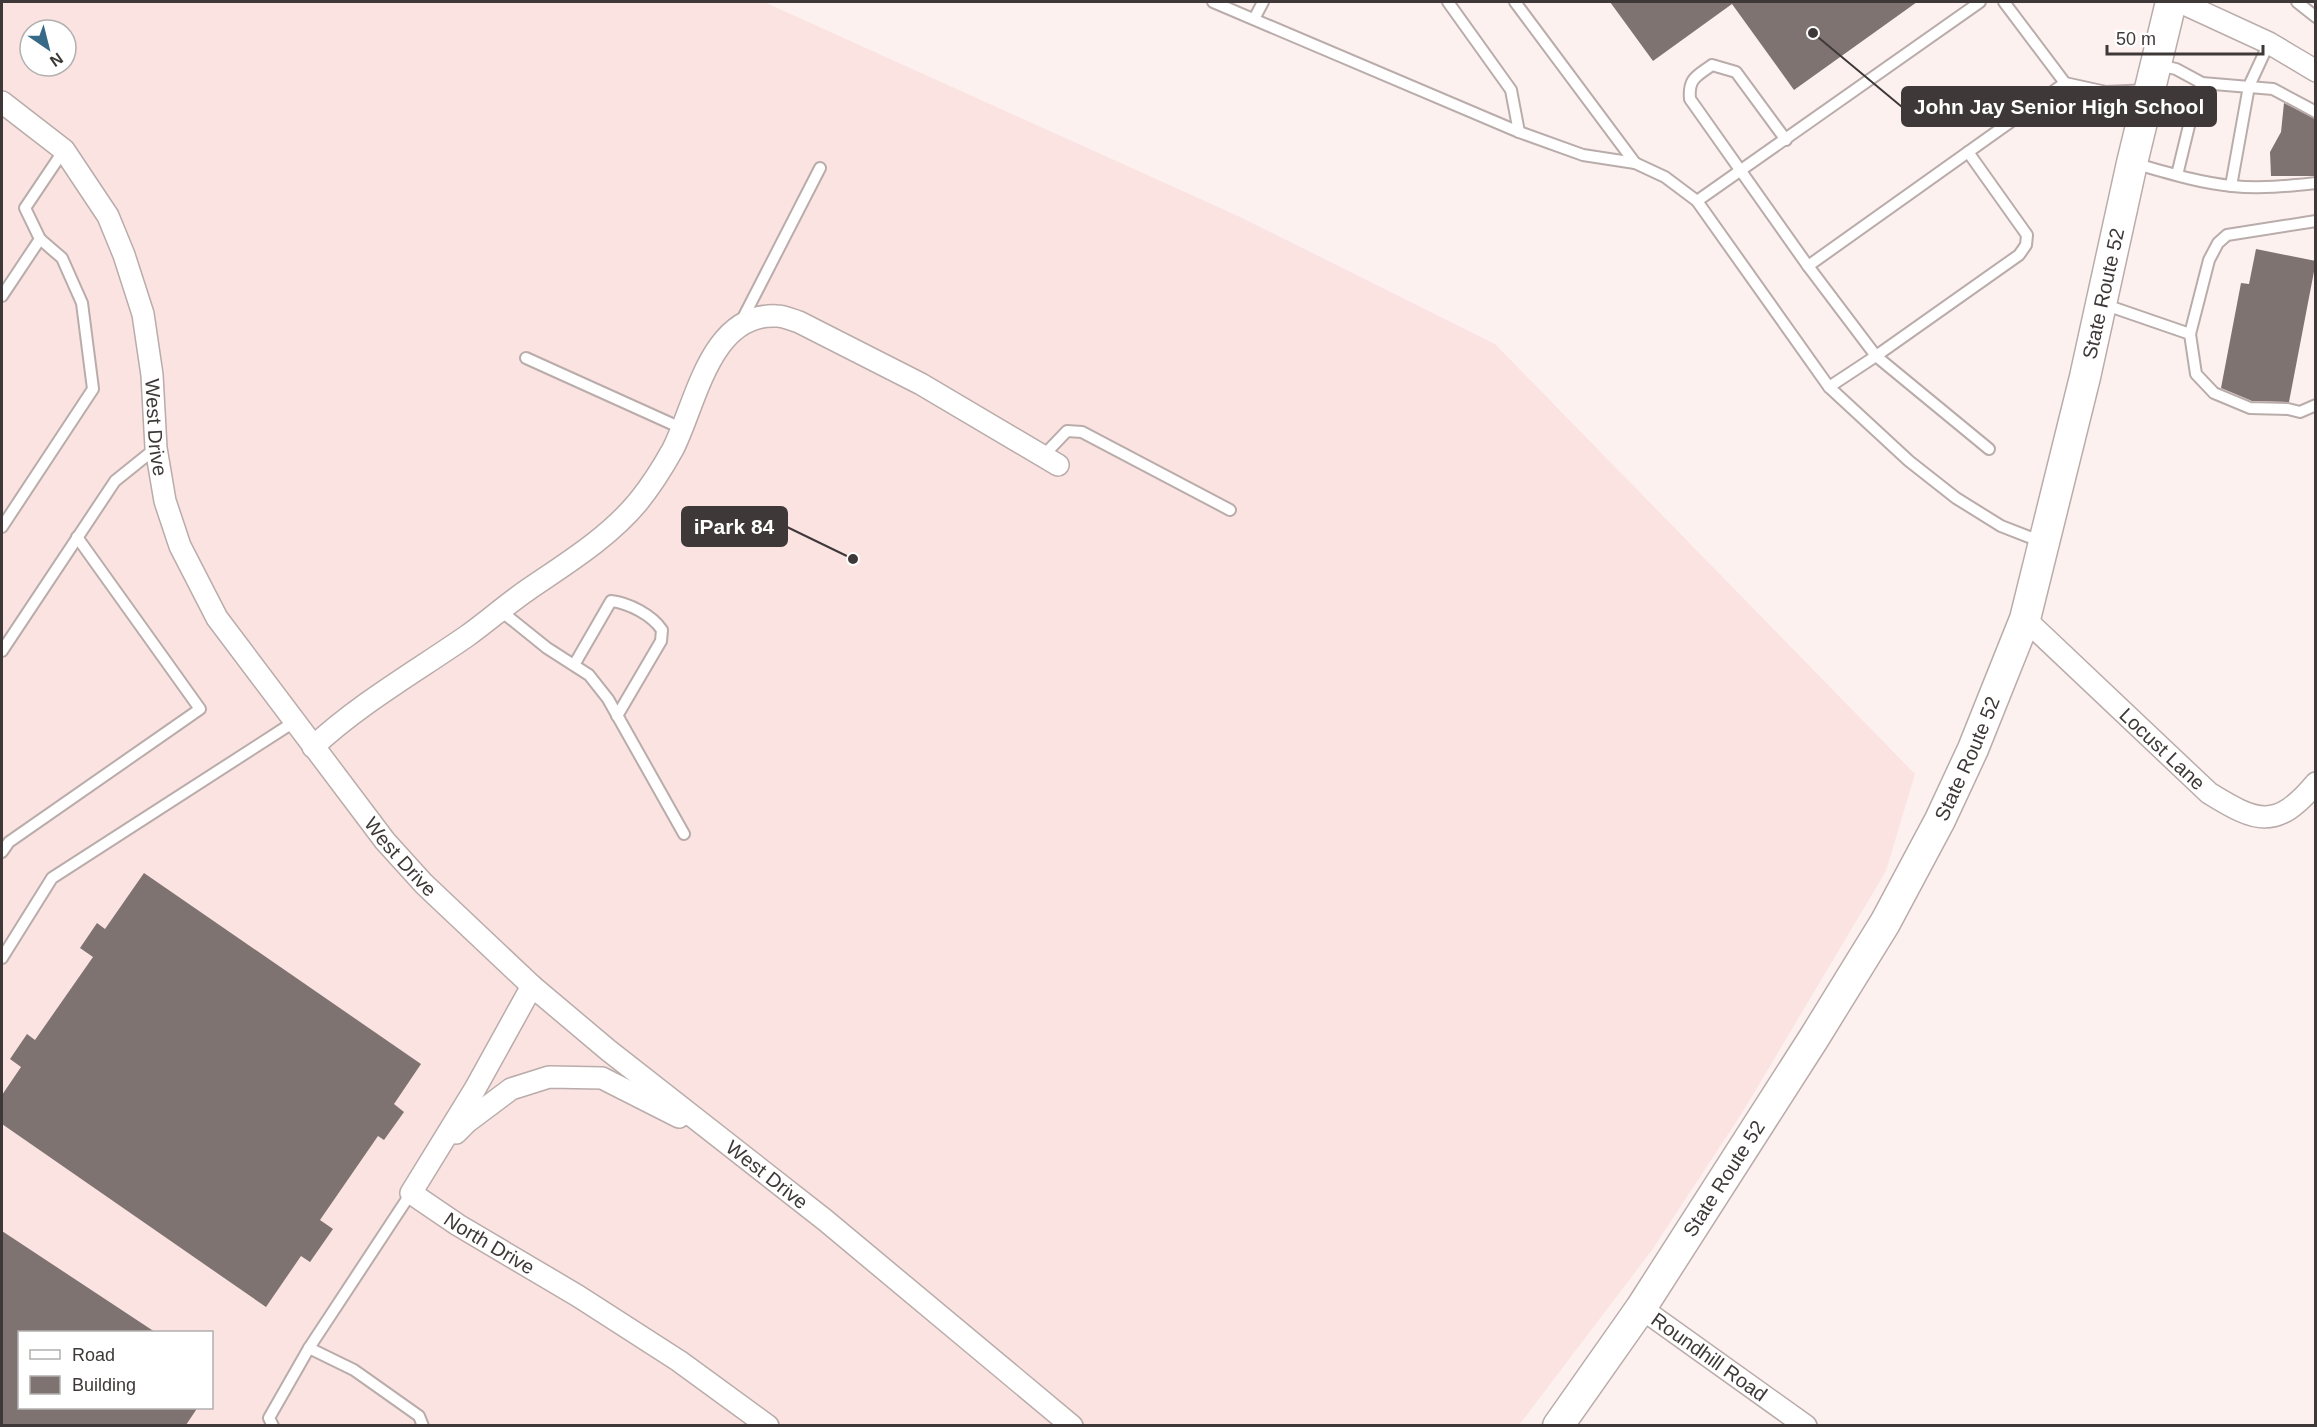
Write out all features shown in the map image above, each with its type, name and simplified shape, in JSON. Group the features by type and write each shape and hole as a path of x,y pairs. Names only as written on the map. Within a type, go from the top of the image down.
{"main road":[{"name":"State Route 52","path":"1558,1425 1641,1308 1885,923 1940,820 1973,749 2025,619 2085,377 2132,162 2171,2"}],"street":[{"path":"2180,2 2269,43 2316,71"},
{"name":"West Drive","path":"2,102 64,150 108,216 124,255 143,314 152,375 156,448 165,501 180,546 218,618 385,841 424,884 532,986 608,1050 871,1257 1000,1368 1072,1425"},
{"path":"313,747 341,721 469,635 580,555 625,518 673,448 697,386 719,345 740,325 760,317 778,315 799,322 921,384 1051,460"},
{"name":"Locust Lane","path":"2025,619 2209,793 2240,812 2262,818 2281,812 2301,801 2316,783"},
{"path":"411,1193 475,1089 532,986"},
{"path":"430,1160 467,1122 511,1089 549,1077 602,1078 725,1141"},
{"name":"North Drive","path":"411,1193 679,1361 768,1425"},
{"name":"Roundhill Road","path":"1641,1308 1806,1425"}],"lane":[{"path":"1213,2 1519,132 1583,155 1635,163 1665,177 1697,201 1829,387 1910,461 1956,498 2001,526 2043,543"},
{"path":"1254,19 1263,2"},
{"path":"1448,2 1511,90 1519,132"},
{"path":"1515,2 1635,163"},
{"path":"1697,201 1980,2"},
{"path":"2004,2 2065,83 2106,92 2176,69 2202,83 2273,89 2316,112"},
{"path":"2297,2 2316,17"},
{"path":"2231,186 2249,86 2269,43"},
{"path":"1786,140 1736,72 1712,65 1693,78 1689,89 1690,99 1808,266 1876,356 1989,449"},
{"path":"2153,77 2195,101"},
{"path":"1808,266 2065,83"},
{"path":"2177,175 2195,101 2202,83"},
{"path":"2,527 93,389 82,303 62,258 40,239 25,208 64,150"},
{"path":"1829,387 2019,255 2026,245 2027,235 1968,152"},
{"path":"2132,162 2177,175 2231,186 2275,187 2316,183"},
{"path":"740,325 820,168"},
{"path":"2316,221 2227,235 2218,243 2209,260 2190,334 2196,374 2219,396 2250,408 2288,409 2300,412 2316,405"},
{"path":"2,296 40,239"},
{"path":"2100,303 2190,334"},
{"path":"526,358 681,428"},
{"path":"1051,460 1067,431 1082,432 1230,510"},
{"path":"2,651 115,481 156,448"},
{"path":"2,852 9,842 201,709 78,537"},
{"path":"574,665 611,601 622,603 656,621 662,630 661,641 617,716"},
{"path":"501,611 547,648 589,675 608,699 684,834"},
{"path":"2,958 52,878 294,722"},
{"path":"273,1425 269,1418 309,1348 411,1193"},
{"path":"309,1348 354,1370 418,1416 423,1425"}],"shaded area":[{"path":"2,2 764,2 1238,216 1495,344 1915,774 1886,871 1742,1113 1652,1250 1519,1425 2,1426"}],"building":[{"path":"1610,2 1917,2 1794,90 1732,4 1653,61"},
{"path":"2284,103 2316,119 2316,176 2271,176 2270,152 2281,132"},
{"path":"2256,249 2316,261 2289,402 2252,401 2221,388 2241,283 2249,284"},
{"path":"144,873 421,1064 394,1104 404,1112 384,1140 378,1136 320,1220 333,1229 310,1262 301,1256 266,1307 2,1124 2,1095 21,1067 10,1059 27,1034 35,1040 93,957 80,948 97,923 105,929"},
{"path":"2,1231 153,1331 18,1331 18,1409 197,1409 186,1425 2,1425"}],"place":[{"name":"John Jay Senior High School","path":"1813,33"},
{"name":"iPark 84","path":"853,559"}]}
